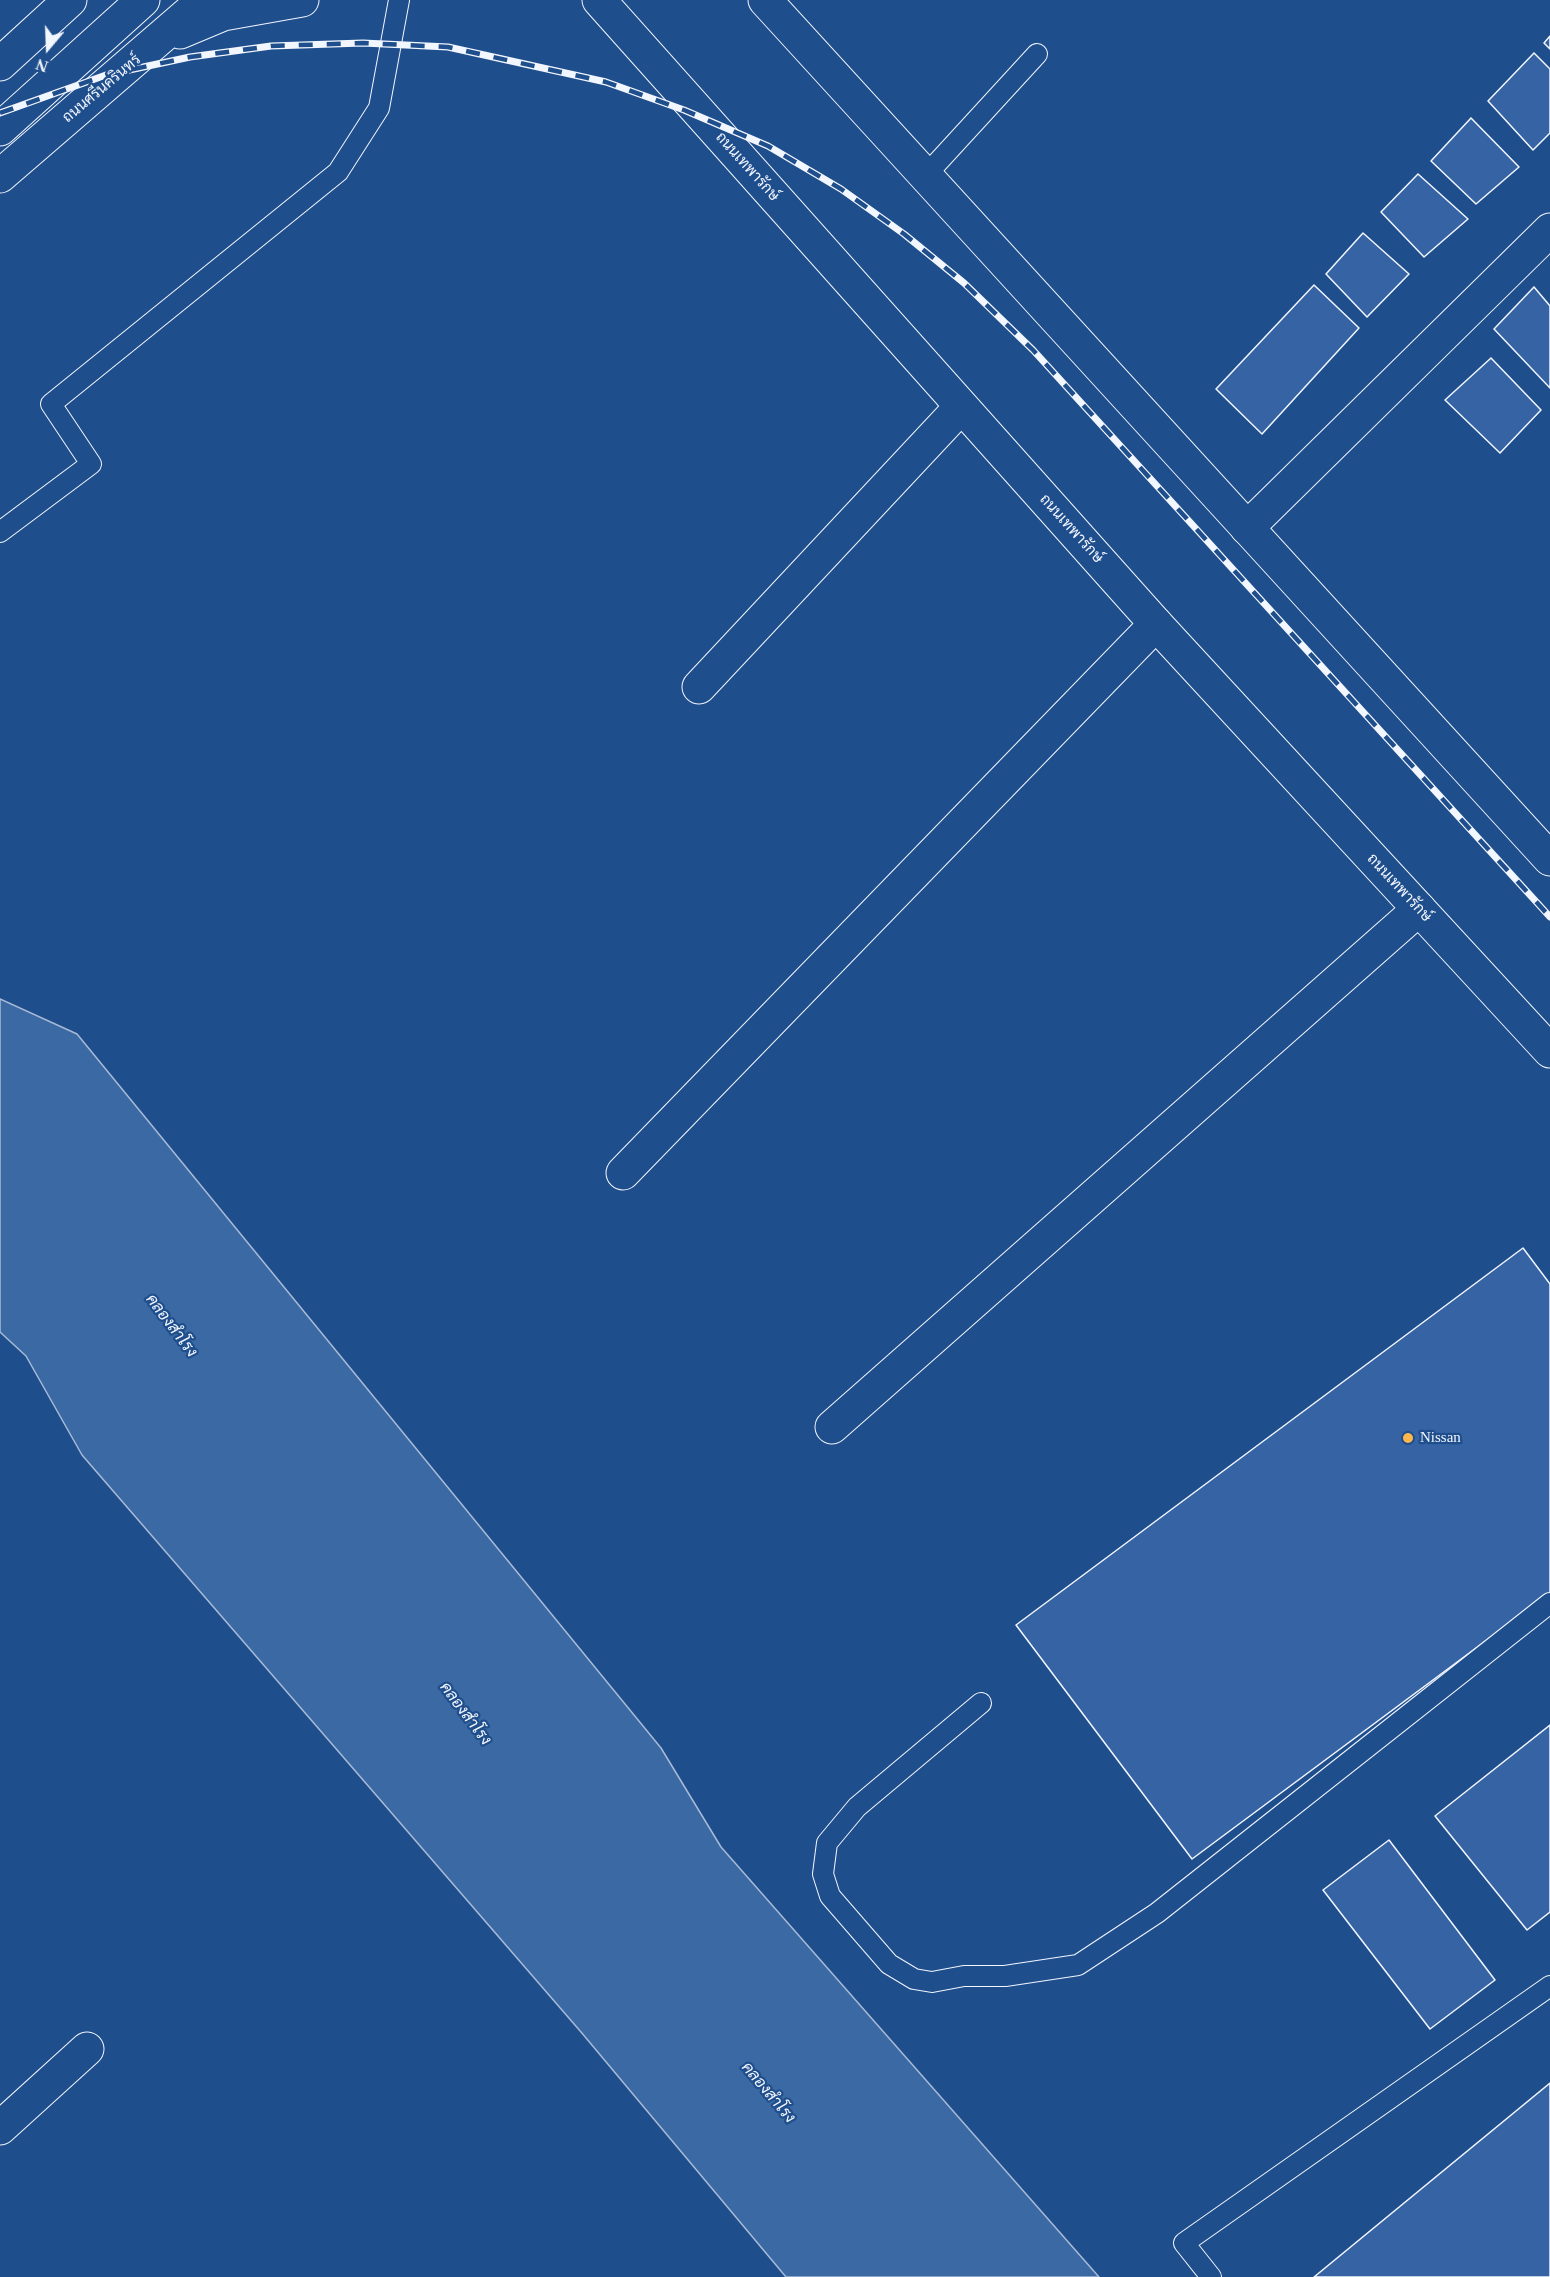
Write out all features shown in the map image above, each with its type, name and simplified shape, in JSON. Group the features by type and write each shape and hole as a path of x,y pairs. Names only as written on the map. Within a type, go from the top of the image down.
{"main road":[{"path":"0,64 70,0"},
{"path":"0,129 143,0"},
{"name":"ถนนศรีนครินทร์","path":"0,176 204,0"},
{"path":"159,40 223,14 302,0"},
{"name":"ถนนเทพารักษ์","path":"599,0 1156,624 1550,1051"},
{"path":"765,0 1550,859"},
{"path":"1247,528 1550,230"},
{"path":"699,687 961,407"},
{"path":"623,1173 1156,624"},
{"path":"832,1427 1419,909"},
{"path":"0,2128 87,2049"}],"lane":[{"path":"0,532 91,464 51,404 338,172 379,108 399,0"},
{"path":"926,175 1037,54"},
{"path":"981,1703 857,1807 827,1843 824,1874 830,1896 889,1964 914,1979 932,1982 964,1976 1005,1976 1078,1965 1157,1913 1550,1603"},
{"path":"1211,2277 1184,2243 1550,1986"}],"water":[{"name":"คลองสำโรง","path":"0,999 77,1034 661,1748 721,1847 1099,2277 786,2277 581,2032 82,1455 26,1356 0,1332"}],"building":[{"path":"1550,36 1550,49 1544,43"},
{"path":"1534,53 1550,69 1550,133 1533,150 1488,101"},
{"path":"1471,118 1519,167 1476,204 1431,161"},
{"path":"1418,174 1468,219 1424,257 1381,212"},
{"path":"1363,233 1409,274 1367,317 1326,274"},
{"path":"1314,285 1359,328 1262,434 1216,389"},
{"path":"1534,287 1550,306 1550,388 1494,329"},
{"path":"1491,358 1541,410 1500,453 1445,400"},
{"name":"Nissan","path":"1523,1248 1550,1284 1550,1593 1192,1859 1016,1625"},
{"path":"1550,1725 1550,1912 1527,1930 1435,1816"},
{"path":"1389,1840 1495,1980 1430,2029 1323,1890"},
{"path":"1550,2083 1550,2277 1314,2277"}],"railway":[{"path":"0,113 106,75 190,57 271,46 363,43 448,47 606,82 684,110 768,146 841,189 904,234 964,283 1033,350 1550,917"}],"place":[{"name":"Nissan","path":"1408,1438"}]}
